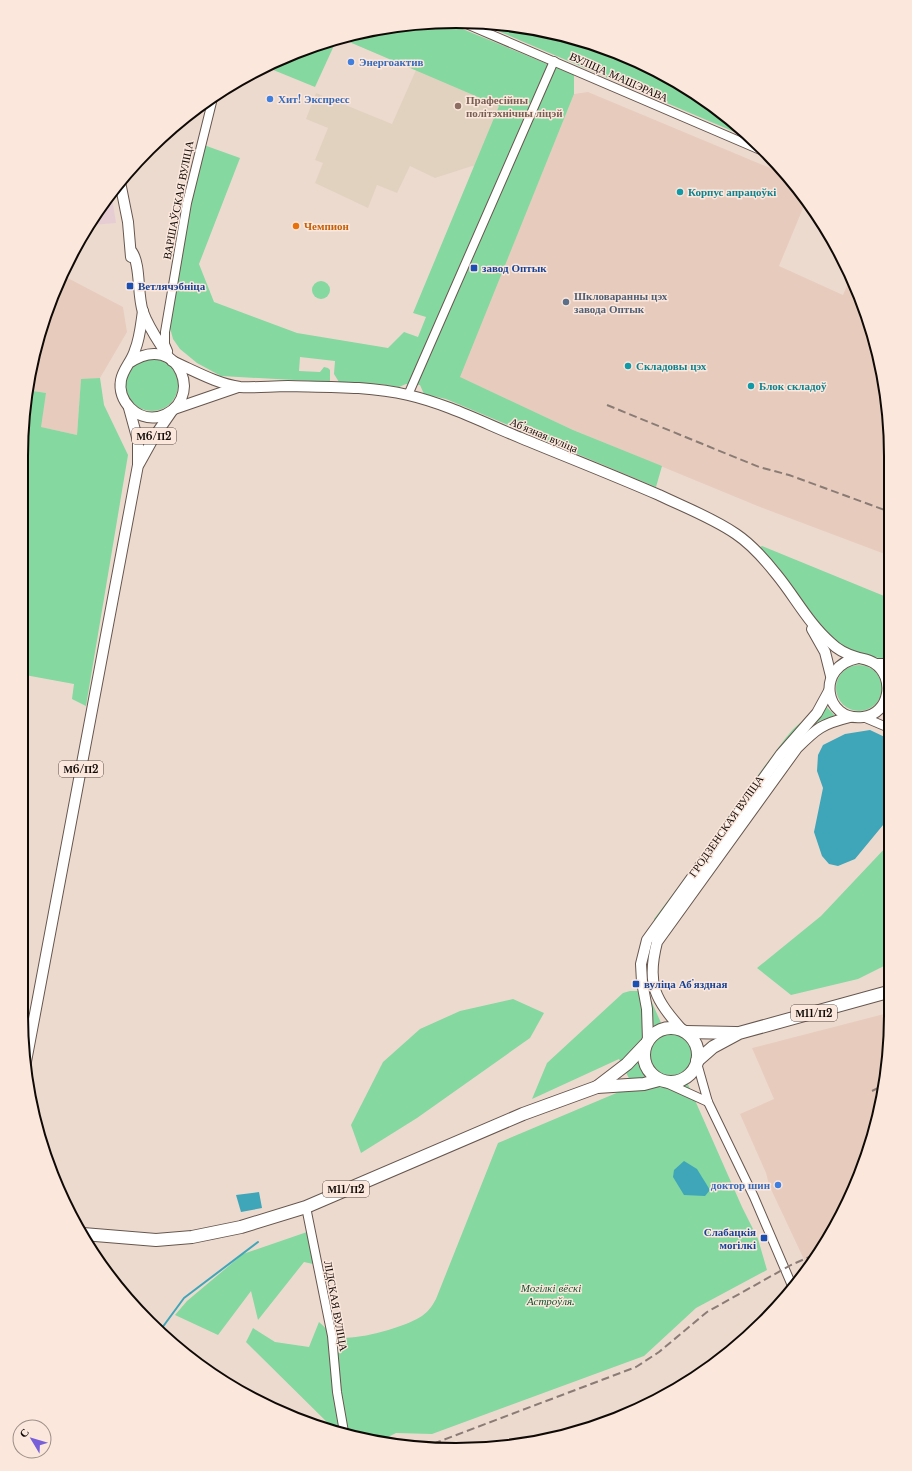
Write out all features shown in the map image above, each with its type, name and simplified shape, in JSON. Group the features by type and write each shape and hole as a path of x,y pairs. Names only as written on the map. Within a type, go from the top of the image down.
{"highway":[{"name":"М11/П2","path":"88,1234 156,1240 192,1237 241,1227 306,1207 523,1114 597,1087 644,1084 662,1081 674,1082 684,1079 692,1072 697,1062 713,1047 740,1033 884,993"},
{"name":"М11/П2","path":"597,1087 627,1064 658,1031 677,1028 684,1031 740,1033"},
{"path":"684,1031 696,1045 697,1062"},
{"path":"646,1043 643,1055 645,1066 651,1074 662,1081"}],"main road":[{"name":"М6/П2","path":"121,189 132,252 131,260 136,269 143,311 151,329 181,371 184,387 179,402 154,436 138,465"},
{"name":"М6/П2","path":"143,311 138,340 129,364 123,372 120,381 120,391 124,400 137,414 147,417 156,417 166,414 174,409"},
{"path":"129,364 145,354 154,354 171,359"},
{"name":"Абʼязная вуліца","path":"171,359 207,377 238,387 347,388 408,395 448,408 659,495 723,526 738,536 776,574 799,606 829,642 841,651 875,663"},
{"name":"Абʼязная вуліца","path":"174,409 238,387"},
{"name":"М6/П2","path":"29,1045 138,465 138,441 130,408"},
{"name":"Абʼязная вуліца","path":"799,606 825,652 831,676 829,691"},
{"path":"831,676 842,663 858,658"},
{"path":"875,663 884,673"},
{"path":"829,691 832,702 836,707 850,717 863,717 873,714 881,708 884,703"},
{"name":"ГРОДЗЕНСКАЯ ВУЛІЦА","path":"646,1043 648,1009 642,982 642,964 647,940 781,754 817,713 829,691"},
{"name":"ГРОДЗЕНСКАЯ ВУЛІЦА","path":"684,1031 662,1006 653,984 652,961 657,942 797,748 816,729 828,722 850,717"}],"street":[{"name":"ВУЛІЦА МАШЭРАВА","path":"478,29 751,146"},
{"path":"408,395 554,61"},
{"name":"ВАРШАЎСКАЯ ВУЛІЦА","path":"171,359 165,344 169,307 187,203 211,105"},
{"name":"ВАРШАЎСКАЯ ВУЛІЦА","path":"151,329 156,330 160,326 169,307"},
{"name":"Абʼязная вуліца","path":"875,663 884,663"},
{"path":"863,717 884,726"},
{"path":"697,1062 708,1102 754,1197 791,1282"},
{"path":"662,1081 708,1102"},
{"name":"ЛІДСКАЯ ВУЛІЦА","path":"306,1207 332,1336 336,1392 343,1427"}],"shaded area":[{"name":"Прафесійны політэхнічны ліцэй","path":"411,31 526,85 489,172 472,166 435,178 410,166 397,193 377,185 368,208 315,183 323,163 315,160 328,128 306,119 316,93 392,124 416,70 357,45 377,35"},
{"path":"588,92 774,170 804,206 779,266 843,295 848,284 861,318 876,373 883,428 884,554 760,507 573,430 459,377 574,94"},
{"path":"112,200 116,223 96,225"},
{"path":"67,278 123,307 127,332 100,378 81,380 77,435 40,427 46,393 33,391 36,373 51,318"},
{"path":"884,1014 883,1043 876,1098 861,1153 840,1204 827,1229 805,1262 769,1185 766,1173 740,1114 774,1099 752,1048"}],"green space":[{"path":"461,28 574,75 574,94 460,377 573,430 662,466 656,487 446,399 424,394 420,385 406,384 399,387 380,384 339,382 334,374 335,361 300,357 299,371 320,372 324,367 328,368 330,370 330,382 221,376 197,363 180,349 173,339 170,328 171,312 201,144 240,158 199,264 214,302 297,333 388,348 404,332 418,337 426,317 413,313 499,106 349,42 373,36 400,32 428,29"},
{"path":"497,30 539,36 594,51 620,61 670,85 717,116 737,133"},
{"path":"334,46 315,87 272,70 318,51"},
{"path":"321,281 327,284 330,290 327,296 321,299 315,296 312,290 315,284"},
{"path":"152,359 162,361 170,367 176,375 178,385 176,395 170,403 162,409 152,411 142,409 134,403 128,395 126,385 128,375 134,367 142,361"},
{"path":"100,378 104,405 128,455 86,706 72,699 74,684 28,676 28,456 29,428 33,391 46,393 41,427 77,435 81,379"},
{"path":"762,546 884,596 884,659 849,652 826,633 778,567 760,547"},
{"path":"859,665 872,669 878,675 882,688 878,701 872,707 859,711 846,707 840,701 836,688 840,675 846,669"},
{"path":"825,705 835,716 821,720 814,725 813,724"},
{"path":"804,721 655,922 654,919 684,880 781,744 795,727"},
{"path":"884,849 884,966 858,979 791,995 757,968 821,916"},
{"name":"Могілкі вёскі Астроўля.","path":"630,991 641,991 649,996 666,1034 681,1036 690,1046 692,1053 691,1060 683,1073 742,1207 758,1239 767,1270 696,1308 644,1356 432,1434 396,1433 388,1437 373,1435 328,1423 246,1342 253,1328 275,1342 309,1347 319,1322 329,1332 344,1338 367,1335 393,1329 415,1320 427,1312 436,1299 498,1143 633,1086 619,1059 532,1099 547,1063 623,993"},
{"path":"513,999 544,1013 530,1038 417,1118 361,1153 351,1125 383,1062 420,1029 460,1011"},
{"path":"307,1232 313,1264 304,1262 258,1320 251,1291 218,1335 175,1315 187,1301 243,1254"}],"water":[{"path":"870,730 884,737 884,824 855,859 838,866 829,864 822,856 814,832 823,788 817,771 818,755 823,745 845,734"},
{"path":"684,1161 697,1169 710,1190 705,1196 684,1195 673,1177 674,1170"},
{"path":"259,1192 262,1208 241,1212 236,1195"}],"waterway":[{"path":"163,1327 184,1298 258,1242"}],"railway":[{"path":"607,405 759,467 789,475 884,510"},
{"path":"872,1091 877,1088"},
{"path":"437,1442 636,1367 659,1352 707,1312 791,1265 809,1257"}],"place":[{"name":"Энергоактив","path":"351,62"},
{"name":"Хит! Экспресс","path":"270,99"},
{"name":"Прафесійны політэхнічны ліцэй","path":"458,106"},
{"name":"Корпус апрацоўкі","path":"680,192"},
{"name":"Чемпион","path":"296,226"},
{"name":"завод Оптык","path":"474,268"},
{"name":"Ветлячэбніца","path":"130,286"},
{"name":"Шкловаранны цэх завода Оптык","path":"566,302"},
{"name":"Складовы цэх","path":"628,366"},
{"name":"Блок складоў","path":"751,386"},
{"name":"вуліца Абʼяздная","path":"636,984"},
{"name":"доктор шин","path":"778,1185"},
{"name":"Слабацкія могілкі","path":"764,1238"}]}
